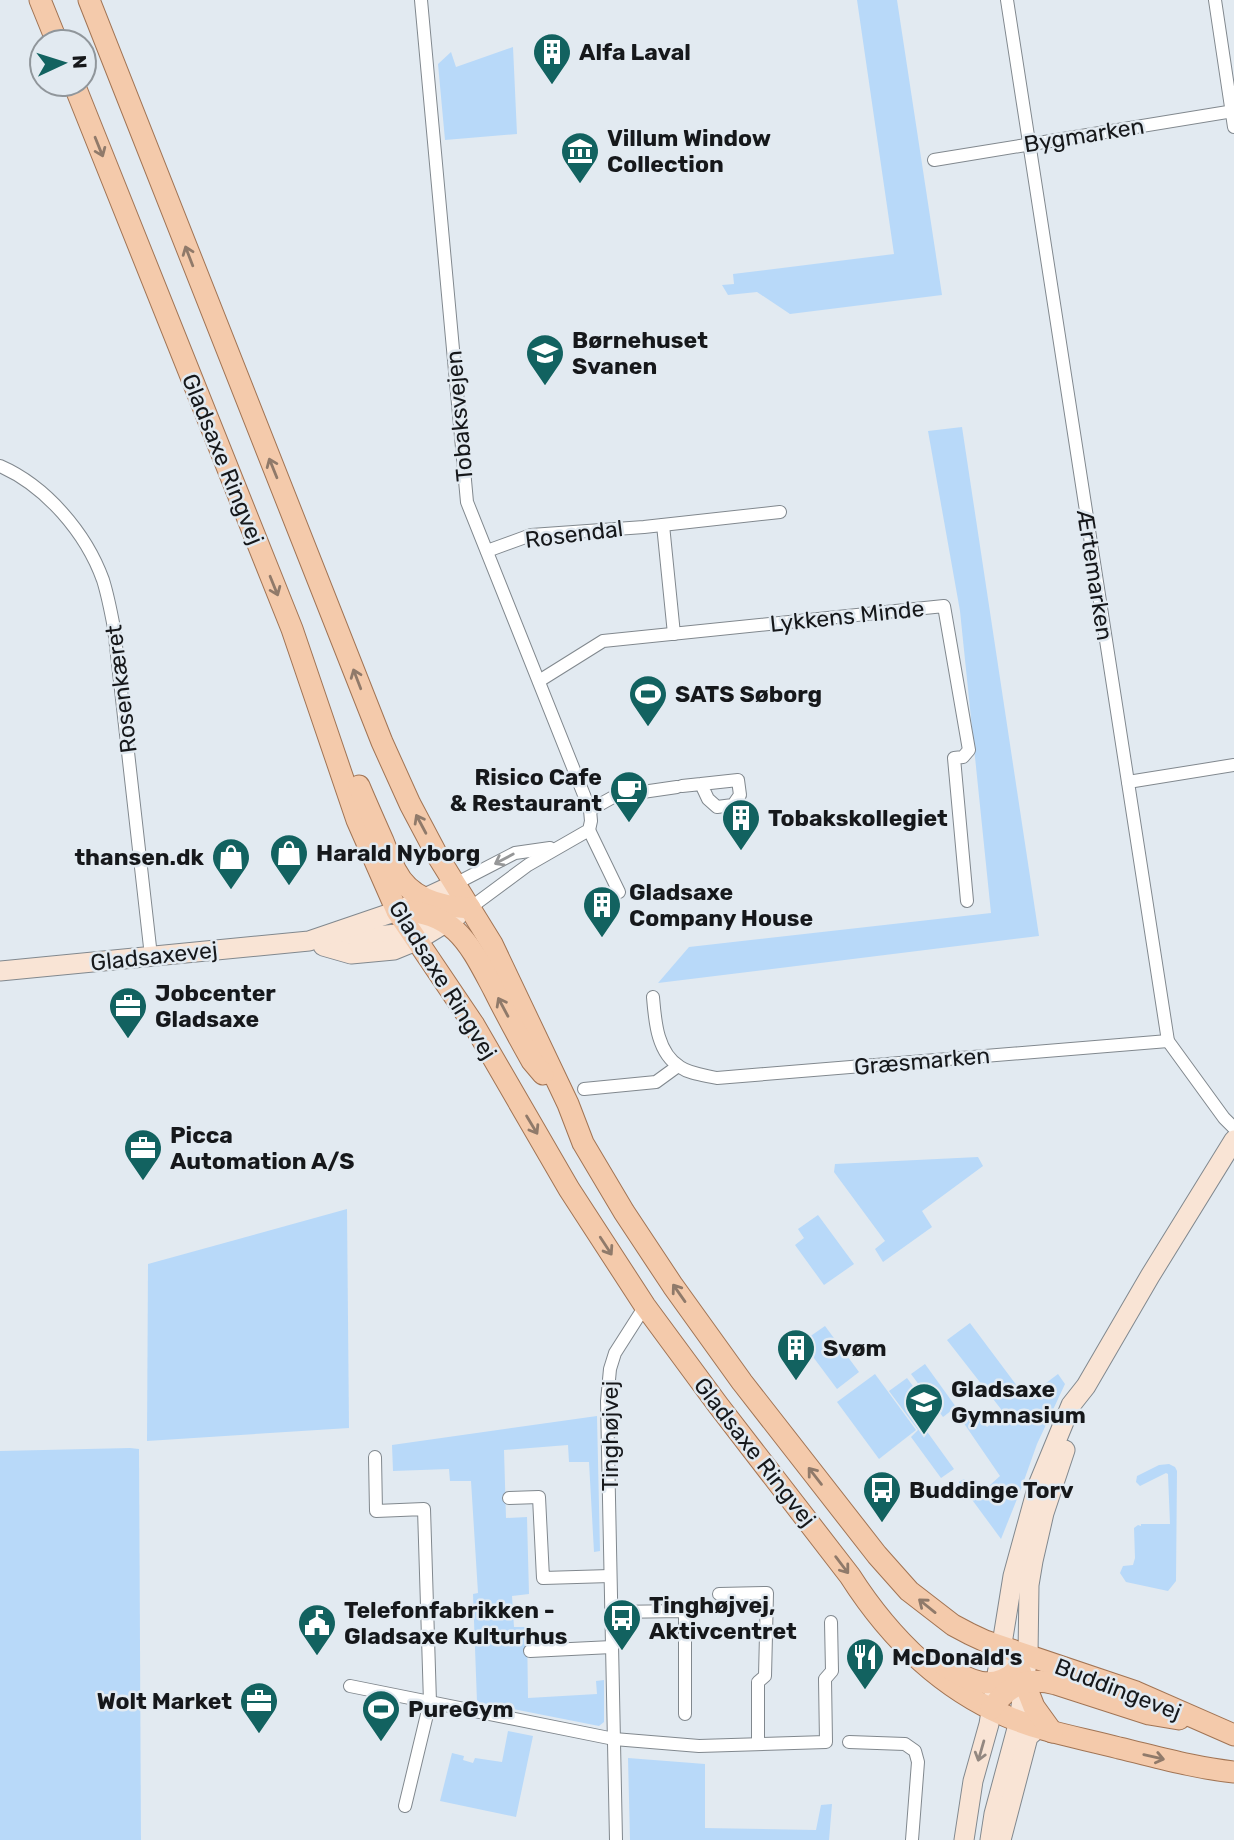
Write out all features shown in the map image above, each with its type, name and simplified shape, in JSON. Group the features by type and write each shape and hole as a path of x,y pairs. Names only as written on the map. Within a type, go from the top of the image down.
{"main road":[{"path":"40,0 51,28"},
{"name":"Gladsaxe Ringvej","path":"89,0 382,742 437,855 437,902 470,908 492,944 568,1104 583,1143 673,1286 742,1382 861,1536 909,1591 1008,1666"},
{"name":"Gladsaxe Ringvej","path":"80,98 292,629 357,820 407,927 474,1025 569,1189 645,1306 870,1606 914,1656 951,1686 1021,1721"},
{"path":"326,730 356,781 396,872 406,886 437,902 454,929 467,942 532,1061 568,1104"},
{"path":"407,927 409,910 437,902"},
{"path":"870,1606 909,1640 963,1678 980,1682 1008,1666"},
{"path":"1008,1666 1039,1715 1021,1721"},
{"path":"1008,1666 1000,1698 1021,1721 1154,1757 1234,1772"},
{"name":"Buddingevej","path":"1008,1666 1136,1692 1234,1735"}],"street":[{"name":"Tobaksvejen","path":"421,0 467,502 590,810 589,830 619,892"},
{"name":"Ærtemarken","path":"1007,0 1168,1041 1234,1128"},
{"path":"1215,0 1234,127"},
{"name":"Bygmarken","path":"934,160 1233,111"},
{"name":"Rosenkæret","path":"0,466 41,492 65,516 94,559 107,592 114,628 150,956"},
{"name":"Rosendal","path":"487,551 531,535 663,525 780,512"},
{"path":"663,525 674,634"},
{"name":"Lykkens Minde","path":"539,681 603,641 944,606 969,750 963,757 954,758 967,901"},
{"path":"1128,782 1234,765"},
{"path":"590,810 615,796 701,784"},
{"path":"470,908 528,865 589,830"},
{"path":"437,902 515,853 557,847"},
{"name":"Gladsaxevej","path":"309,941 351,954 394,950 407,927 437,902 470,908"},
{"name":"Gladsaxevej","path":"0,971 309,941 407,927"},
{"path":"584,1089 656,1082 678,1066 664,1050 656,1025 653,997"},
{"name":"Græsmarken","path":"678,1066 696,1074 717,1078 1168,1041"},
{"path":"1001,1840 1028,1737 1021,1721 1008,1666 1013,1576 1038,1485 1071,1405 1086,1387 1150,1276 1232,1147"},
{"name":"Tinghøjvej","path":"616,1840 607,1401 610,1369 615,1353 645,1306"},
{"path":"1008,1666 1030,1585 1044,1513 1067,1443 1082,1410 1086,1387"},
{"path":"375,1457 376,1511 424,1509 430,1702 405,1806"},
{"path":"509,1498 539,1497 543,1578 610,1576"},
{"path":"719,1594 767,1592 765,1676 758,1682 758,1744"},
{"path":"611,1612 685,1611 685,1714"},
{"path":"350,1686 614,1739 699,1746 826,1742 825,1679 832,1671 831,1622"},
{"path":"530,1651 612,1647"},
{"path":"964,1840 973,1781 1021,1721"},
{"path":"983,1840 984,1809 1021,1721"},
{"path":"990,1840 994,1814 1021,1721"},
{"path":"849,1742 905,1744 915,1751 918,1762 912,1840"}],"shaded area":[{"path":"857,0 897,0 942,295 790,314 757,292 728,295 722,285 734,284 733,274 894,254"},
{"path":"513,47 517,134 445,140 438,64 451,52 456,67"},
{"path":"962,427 1039,936 658,983 689,947 991,913 960,611 928,431"},
{"path":"978,1157 983,1166 922,1211 932,1227 883,1262 875,1249 885,1241 834,1172 835,1164"},
{"path":"347,1209 349,1428 147,1441 148,1264"},
{"path":"818,1215 854,1264 824,1285 795,1245 804,1238 798,1229"},
{"path":"970,1323 1026,1398 1058,1374 1065,1384 1037,1444 1001,1539 959,1482 964,1479 979,1495 1000,1476 963,1422 975,1412 987,1427 1004,1413 947,1340"},
{"path":"825,1326 859,1372 837,1389 802,1342"},
{"path":"925,1364 956,1407 943,1417 911,1374"},
{"path":"875,1374 916,1430 879,1459 837,1402"},
{"path":"907,1378 936,1417 923,1426 954,1469 941,1478 911,1437 918,1430 889,1391"},
{"path":"597,1416 600,1551 594,1552 589,1462 569,1462 568,1445 504,1450 506,1518 527,1517 529,1594 512,1596 514,1627 527,1627 528,1698 597,1694 596,1681 604,1680 604,1722 599,1726 477,1702 473,1594 478,1593 471,1481 450,1481 449,1469 393,1471 392,1445"},
{"path":"139,1449 141,1840 0,1840 0,1451"},
{"path":"1169,1464 1177,1471 1176,1581 1168,1591 1126,1582 1120,1573 1123,1566 1133,1565 1134,1528 1141,1524 1170,1524 1168,1474 1140,1486 1136,1482 1137,1476 1159,1465"},
{"path":"508,1731 533,1736 516,1817 440,1801 452,1753 464,1756 463,1760 473,1763 475,1758 502,1762"},
{"path":"628,1758 705,1764 705,1828 816,1830 821,1805 832,1804 829,1840 630,1840"}],"place":[{"name":"Alfa Laval","path":"552,86"},
{"name":"Villum Window Collection","path":"580,185"},
{"name":"Børnehuset Svanen","path":"545,387"},
{"name":"SATS Søborg","path":"648,728"},
{"name":"Risico Cafe & Restaurant","path":"629,824"},
{"name":"Tobakskollegiet","path":"741,852"},
{"name":"Harald Nyborg","path":"289,887"},
{"name":"thansen.dk","path":"231,891"},
{"name":"Gladsaxe Company House","path":"602,939"},
{"name":"Jobcenter Gladsaxe","path":"128,1040"},
{"name":"Picca Automation A/S","path":"143,1182"},
{"name":"Svøm","path":"796,1382"},
{"name":"Gladsaxe Gymnasium","path":"924,1436"},
{"name":"Buddinge Torv","path":"882,1524"},
{"name":"Tinghøjvej, Aktivcentret","path":"622,1652"},
{"name":"Telefonfabrikken - Gladsaxe Kulturhus","path":"317,1657"},
{"name":"McDonald's","path":"865,1691"},
{"name":"Wolt Market","path":"259,1735"},
{"name":"PureGym","path":"381,1743"}]}
